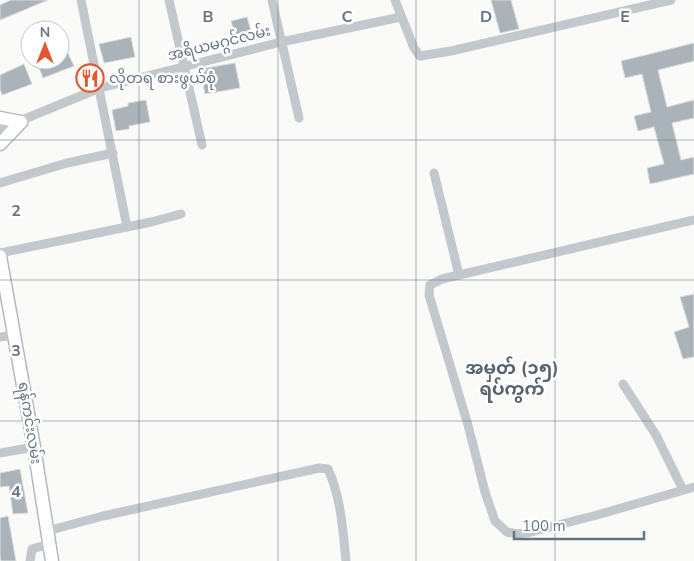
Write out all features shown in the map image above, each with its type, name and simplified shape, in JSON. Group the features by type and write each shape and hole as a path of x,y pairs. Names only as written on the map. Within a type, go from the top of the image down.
{"main road":[{"path":"0,118 21,122"},
{"path":"0,144 21,122"},
{"name":"ရန်ကင်းလမ်း","path":"0,254 52,561"}],"street":[{"path":"81,0 127,227"},
{"path":"169,0 202,145"},
{"path":"272,0 298,118"},
{"path":"395,0 414,48 420,56 451,51 671,0"},
{"name":"အရိယမဂ္ဂင်လမ်း","path":"0,129 100,88 281,42 401,17"},
{"path":"0,183 67,163 113,153"},
{"path":"434,173 458,275"},
{"path":"0,254 181,214"},
{"path":"694,220 442,279 430,285 429,295 465,415 485,492 495,521 506,532 517,534 531,532 597,515 694,486"},
{"path":"0,337 15,336"},
{"path":"623,384 656,435 683,490"},
{"path":"0,453 34,448"},
{"path":"47,531 319,468 328,469 332,478 343,525 346,561"},
{"path":"30,561 32,549 49,544"}],"building":[{"path":"11,0 48,0 0,20 0,5"},
{"path":"491,0 511,0 519,29 500,33"},
{"path":"247,17 253,38 237,42 231,21"},
{"path":"131,37 135,57 104,63 99,44"},
{"path":"694,43 694,61 658,70 667,107 694,100 694,118 672,123 681,160 694,157 694,174 650,184 647,168 664,164 654,127 638,131 634,116 651,112 642,74 625,78 621,61"},
{"path":"70,58 74,66 70,68"},
{"path":"235,63 240,88 205,94 200,69"},
{"path":"20,66 20,70 26,70 32,84 2,95 0,75"},
{"path":"40,70 64,70 43,78"},
{"path":"146,100 150,122 129,126 129,129 116,131 112,110 128,106 128,103"},
{"path":"694,294 694,357 683,359 674,332 689,327 680,297"},
{"path":"20,469 28,513 13,514 9,486 0,487 0,473"},
{"path":"8,516 16,561 1,561 0,518"}],"place":[{"name":"လိုတရ စားဖွယ်စုံ","path":"90,78"}],"district":[{"name":"အမှတ် (၁၅) ရပ်ကွက်","path":"512,378"}]}
